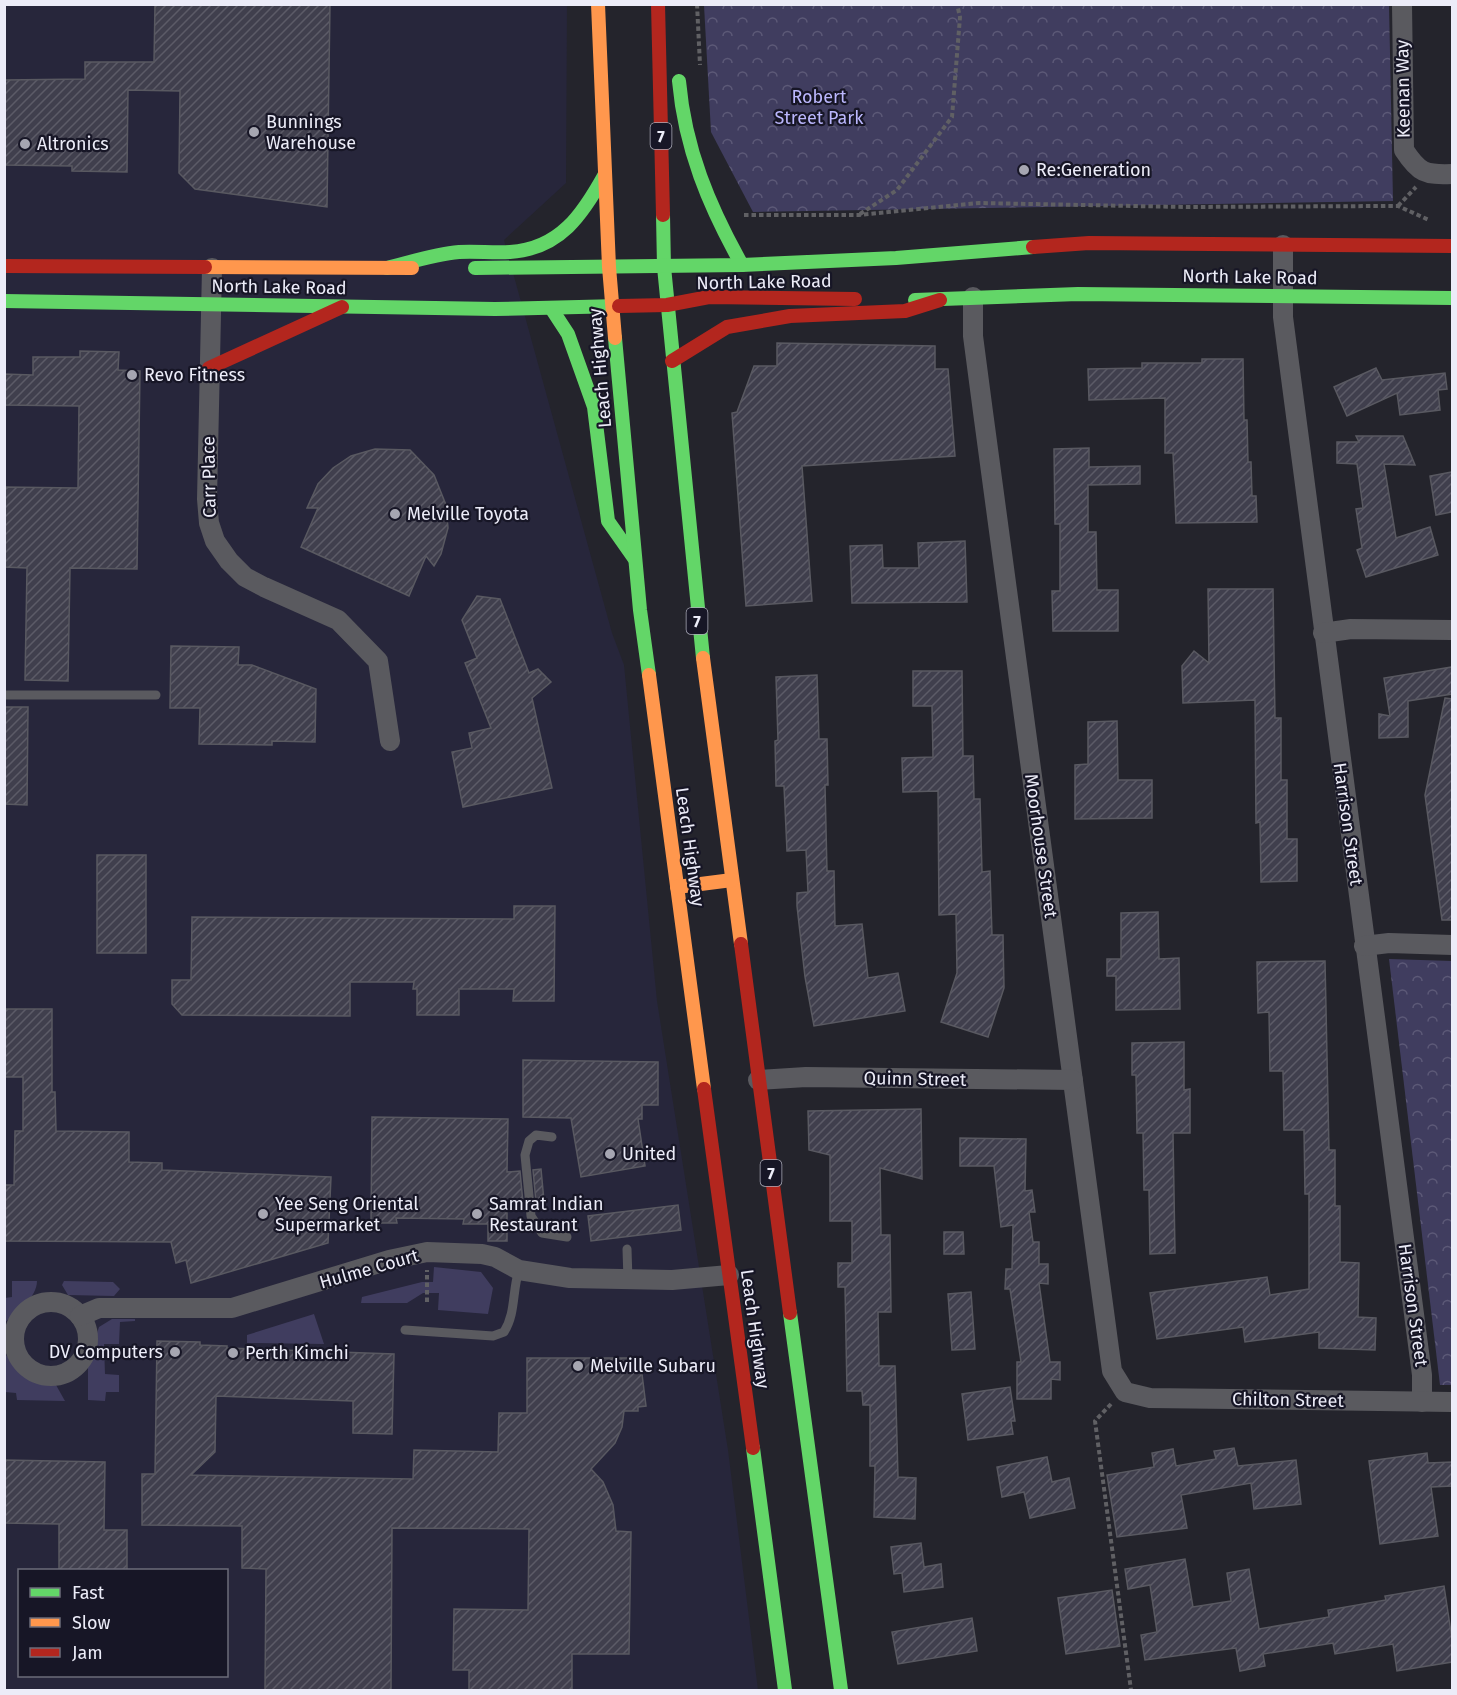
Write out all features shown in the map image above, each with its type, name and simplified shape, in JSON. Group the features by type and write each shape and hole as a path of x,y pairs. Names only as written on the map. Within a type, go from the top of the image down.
{"main road":[{"name":"Leach Highway","path":"598,4 609,267 635,560 785,1690"},
{"name":"Leach Highway","path":"658,4 664,267 695,601 841,1690"},
{"path":"679,64 680,111 693,166 708,206 742,265"},
{"path":"387,268 459,252 524,250 541,246 559,237 581,217 605,174"},
{"name":"North Lake Road","path":"4,266 664,267 896,258 1089,243 1452,246"},
{"name":"North Lake Road","path":"4,301 551,309 668,305 709,297 940,300 1078,294 1452,298"},
{"path":"672,361 728,327 790,316 905,311 940,300"},
{"path":"209,368 345,306"},
{"path":"551,309 567,334 594,407 608,521 635,560"},
{"path":"677,887 732,879"}],"street":[{"name":"Keenan Way","path":"1402,4 1404,150 1415,166 1430,175 1452,174"},
{"name":"Harrison Street","path":"1283,245 1283,317 1422,1375 1422,1402"},
{"name":"Carr Place","path":"212,268 207,499 209,523 215,541 229,561 245,577 338,620 378,661 390,741"},
{"name":"Moorhouse Street","path":"972,297 973,336 1112,1371 1125,1392"},
{"path":"1323,633 1351,628 1452,630"},
{"path":"1364,946 1389,943 1452,945"},
{"name":"Quinn Street","path":"758,1080 817,1077 1073,1080"},
{"name":"Hulme Court","path":"80,1316 99,1308 232,1308 389,1260 428,1252 482,1254 495,1257 519,1270 570,1278 672,1280 729,1275"},
{"path":"57,1302 74,1310 80,1316 88,1336 84,1358 77,1366 57,1376 47,1377 27,1368 9,1339 20,1318 38,1304 57,1302"},
{"name":"Chilton Street","path":"1125,1392 1150,1398 1452,1402"}],"lane":[{"path":"4,694 156,695"},
{"path":"552,1137 536,1135 529,1141 525,1155 531,1216 542,1233 567,1238"},
{"path":"627,1249 628,1280"},
{"path":"405,1329 493,1335 504,1332 512,1316 514,1287 519,1270"}],"path":[{"path":"859,215 897,190 952,117 960,17 957,4"},
{"path":"738,215 859,215 979,203 1204,207 1398,206 1437,222"},
{"path":"427,1302 428,1275"},
{"path":"1125,1392 1095,1421 1131,1690"}],"shaded area":[{"path":"5,5 567,5 566,183 504,240 612,633 624,665 657,1001 728,1450 758,1690 5,1690"}],"green space":[{"name":"Robert Street Park","path":"704,5 1389,5 1393,201 753,212 711,132"},
{"path":"1389,959 1452,961 1452,1385 1440,1385"},
{"path":"434,1267 481,1272 493,1288 488,1314 438,1310 439,1293 423,1293 407,1303 361,1303 362,1297 422,1282 433,1282"},
{"path":"12,1281 37,1281 30,1299 5,1322 5,1298 12,1297"},
{"path":"64,1281 113,1282 120,1289 114,1296 68,1295 62,1285"},
{"path":"314,1314 324,1344 247,1343 247,1335"},
{"path":"112,1319 135,1319 135,1321 120,1322 119,1344 104,1344 105,1374 119,1375 119,1392 106,1392 105,1401 88,1400 88,1365 94,1353 97,1333 99,1327"},
{"path":"4,1353 28,1377 56,1385 65,1401 17,1400 16,1393 5,1392"}],"building":[{"name":"Bunnings Warehouse","path":"155,4 330,4 327,207 195,189 179,173 180,91 128,90 127,172 72,171 72,166 4,165 4,80 85,79 85,62 154,62"},
{"path":"777,343 935,346 935,369 948,369 955,456 802,466 812,601 746,606 732,413 737,412 754,366 777,366"},
{"path":"80,351 119,352 118,370 140,371 137,569 70,568 68,681 25,680 27,568 4,567 4,487 78,488 79,406 4,405 4,374 33,375 33,357 80,357"},
{"path":"1202,359 1243,359 1244,420 1247,420 1248,462 1251,462 1252,496 1256,496 1257,522 1176,523 1173,453 1165,453 1165,398 1089,400 1088,369 1142,368 1142,363 1202,363"},
{"path":"1376,368 1382,380 1445,373 1447,389 1438,390 1440,410 1400,415 1397,393 1347,416 1334,387"},
{"path":"1356,436 1403,436 1415,465 1384,464 1396,538 1430,527 1438,555 1366,577 1357,550 1362,548 1356,509 1363,508 1357,464 1337,463 1337,442 1359,442"},
{"path":"1089,448 1089,467 1140,466 1140,484 1088,485 1088,532 1096,532 1097,590 1118,590 1118,631 1053,631 1052,591 1060,591 1060,524 1055,524 1054,449"},
{"path":"375,449 410,450 434,475 446,505 448,528 441,554 434,566 426,556 409,596 301,547 318,508 307,508 318,484 333,468 351,456"},
{"path":"1452,472 1452,512 1436,515 1430,476"},
{"path":"965,541 967,602 852,603 850,546 882,545 883,568 919,568 918,543"},
{"path":"1208,589 1273,589 1275,718 1281,718 1281,780 1287,780 1287,839 1297,839 1297,881 1261,882 1260,822 1256,823 1255,700 1183,703 1182,666 1194,651 1209,663"},
{"path":"477,596 500,599 529,673 538,669 551,682 532,698 552,788 463,807 452,752 472,748 469,733 491,728 465,663 477,658 462,620"},
{"path":"171,646 239,647 238,665 252,665 316,689 315,742 272,741 272,745 199,744 200,708 170,708"},
{"path":"1452,667 1452,694 1408,701 1408,737 1379,738 1379,714 1390,716 1384,678"},
{"path":"913,671 962,671 963,756 973,756 974,799 980,799 982,872 990,871 992,935 1003,935 1004,988 988,1037 941,1022 957,973 956,914 939,915 938,791 903,792 902,758 933,757 932,706 913,706"},
{"path":"817,675 819,739 827,739 828,785 825,785 827,871 834,871 835,926 862,924 868,978 898,973 905,1011 814,1026 805,977 797,906 797,893 808,892 806,850 787,851 784,786 776,786 775,741 778,740 776,677"},
{"path":"1445,698 1452,699 1452,920 1442,920 1425,795"},
{"path":"4,707 28,707 27,805 4,804"},
{"path":"1117,721 1118,780 1152,780 1152,818 1075,819 1075,765 1088,764 1088,722"},
{"path":"97,855 146,855 146,953 97,953"},
{"path":"514,906 555,906 554,1001 513,1001 514,989 459,989 459,1015 417,1015 417,989 413,989 414,982 350,982 350,1016 182,1015 172,1004 172,980 191,980 192,917 514,919"},
{"path":"1158,912 1159,959 1179,958 1180,1009 1116,1010 1116,976 1107,976 1107,959 1121,959 1121,913"},
{"path":"1325,961 1329,1150 1335,1150 1335,1206 1340,1206 1340,1262 1359,1263 1358,1317 1376,1318 1375,1350 1319,1348 1319,1332 1245,1342 1243,1327 1157,1339 1150,1293 1267,1277 1270,1295 1309,1289 1309,1194 1305,1194 1304,1130 1284,1130 1283,1071 1270,1071 1269,1012 1258,1013 1257,962"},
{"path":"4,1009 52,1009 52,1092 55,1092 56,1131 129,1132 129,1162 162,1163 162,1170 331,1177 328,1243 191,1283 186,1260 176,1263 171,1242 4,1241 4,1185 14,1185 15,1131 23,1131 23,1077 4,1077"},
{"path":"1184,1042 1184,1090 1190,1089 1190,1133 1173,1133 1175,1253 1150,1254 1149,1190 1144,1190 1143,1133 1137,1133 1136,1075 1132,1075 1132,1043"},
{"path":"523,1060 658,1062 658,1105 642,1105 642,1119 638,1119 645,1166 581,1177 571,1118 523,1117"},
{"path":"921,1109 922,1179 880,1168 881,1235 890,1235 891,1312 878,1312 879,1366 895,1366 898,1477 916,1478 915,1519 874,1517 875,1466 870,1466 870,1405 863,1405 862,1391 847,1391 845,1287 838,1287 838,1263 852,1263 852,1221 830,1221 830,1155 809,1150 808,1111"},
{"path":"372,1117 508,1119 507,1172 520,1171 523,1203 507,1204 507,1241 488,1241 488,1224 463,1224 464,1219 396,1218 397,1223 371,1223"},
{"path":"960,1138 1026,1139 1025,1191 1032,1190 1035,1212 1029,1212 1033,1242 1039,1242 1039,1264 1048,1264 1048,1284 1039,1283 1050,1362 1060,1362 1060,1380 1051,1379 1051,1399 1017,1399 1017,1362 1021,1362 1010,1289 1005,1289 1006,1269 1012,1269 1013,1225 1001,1227 994,1166 960,1166"},
{"path":"541,1169 544,1201 536,1202 533,1170"},
{"path":"678,1205 681,1230 591,1241 588,1216"},
{"path":"944,1232 963,1232 964,1254 944,1254"},
{"path":"971,1292 975,1349 952,1350 948,1294"},
{"path":"157,1341 200,1342 200,1345 227,1346 227,1348 394,1354 392,1434 353,1433 353,1401 216,1396 215,1452 191,1475 413,1479 414,1450 498,1452 499,1413 527,1413 527,1358 640,1358 646,1406 638,1407 638,1411 624,1411 622,1427 615,1443 591,1469 603,1482 613,1505 616,1531 631,1532 629,1654 572,1654 572,1690 469,1690 469,1670 453,1670 454,1609 528,1610 529,1529 392,1528 391,1690 265,1690 266,1569 242,1568 242,1526 142,1525 142,1474 155,1474"},
{"path":"1010,1387 1015,1421 1011,1421 1013,1434 968,1440 962,1394"},
{"path":"1234,1448 1238,1466 1296,1460 1301,1504 1254,1509 1251,1483 1181,1495 1187,1528 1117,1537 1107,1475 1154,1467 1152,1453 1173,1449 1176,1466 1216,1459 1214,1451"},
{"path":"1427,1453 1428,1463 1452,1462 1452,1486 1431,1487 1438,1536 1380,1544 1369,1461"},
{"path":"1047,1457 1052,1482 1069,1478 1075,1508 1030,1518 1024,1492 1002,1497 997,1467"},
{"path":"4,1460 105,1462 104,1530 127,1530 127,1569 59,1569 59,1524 4,1523"},
{"path":"921,1543 924,1567 941,1564 943,1587 904,1592 902,1573 894,1574 891,1547"},
{"path":"1185,1559 1193,1607 1231,1601 1227,1573 1249,1569 1259,1629 1329,1617 1328,1610 1386,1600 1385,1596 1444,1586 1452,1639 1452,1662 1397,1671 1393,1644 1335,1654 1333,1643 1263,1654 1265,1666 1240,1671 1236,1648 1145,1660 1141,1635 1157,1632 1150,1585 1128,1589 1125,1569"},
{"path":"1112,1590 1120,1646 1066,1654 1058,1598"},
{"path":"972,1618 977,1651 898,1664 892,1632"}],"traffic: fast":[{"path":"679,81 687,130 700,176 719,221 742,265"},
{"path":"387,268 450,253 510,252 543,244 568,227 588,203 605,174"},
{"path":"663,215 664,267 703,658"},
{"path":"475,268 742,265 896,258 1033,247"},
{"path":"915,300 1078,294 1452,298"},
{"path":"4,301 495,309 619,306"},
{"path":"551,308 568,334 594,407 608,521 634,558"},
{"path":"615,338 640,610 649,675"},
{"path":"790,1313 841,1690"},
{"path":"753,1448 785,1690"}],"traffic: slow":[{"path":"598,4 609,267 615,338"},
{"path":"205,267 412,268"},
{"path":"703,658 741,944"},
{"path":"649,675 704,1089"},
{"path":"677,887 732,880"}],"traffic: jam":[{"path":"658,4 663,215"},
{"path":"1033,247 1089,243 1452,246"},
{"path":"4,266 205,267"},
{"path":"619,306 667,305 709,297 855,299"},
{"path":"672,361 727,327 790,316 905,311 940,300"},
{"path":"209,368 342,307"},
{"path":"741,944 790,1313"},
{"path":"704,1089 753,1448"}],"place":[{"name":"Bunnings Warehouse","path":"254,132"},
{"name":"Altronics","path":"25,144"},
{"name":"Re:Generation","path":"1024,170"},
{"name":"Revo Fitness","path":"132,375"},
{"name":"Melville Toyota","path":"395,514"},
{"name":"United","path":"610,1154"},
{"name":"Yee Seng Oriental Supermarket","path":"263,1214"},
{"name":"Samrat Indian Restaurant","path":"477,1214"},
{"name":"DV Computers","path":"175,1352"},
{"name":"Perth Kimchi","path":"233,1353"},
{"name":"Melville Subaru","path":"578,1366"}]}
